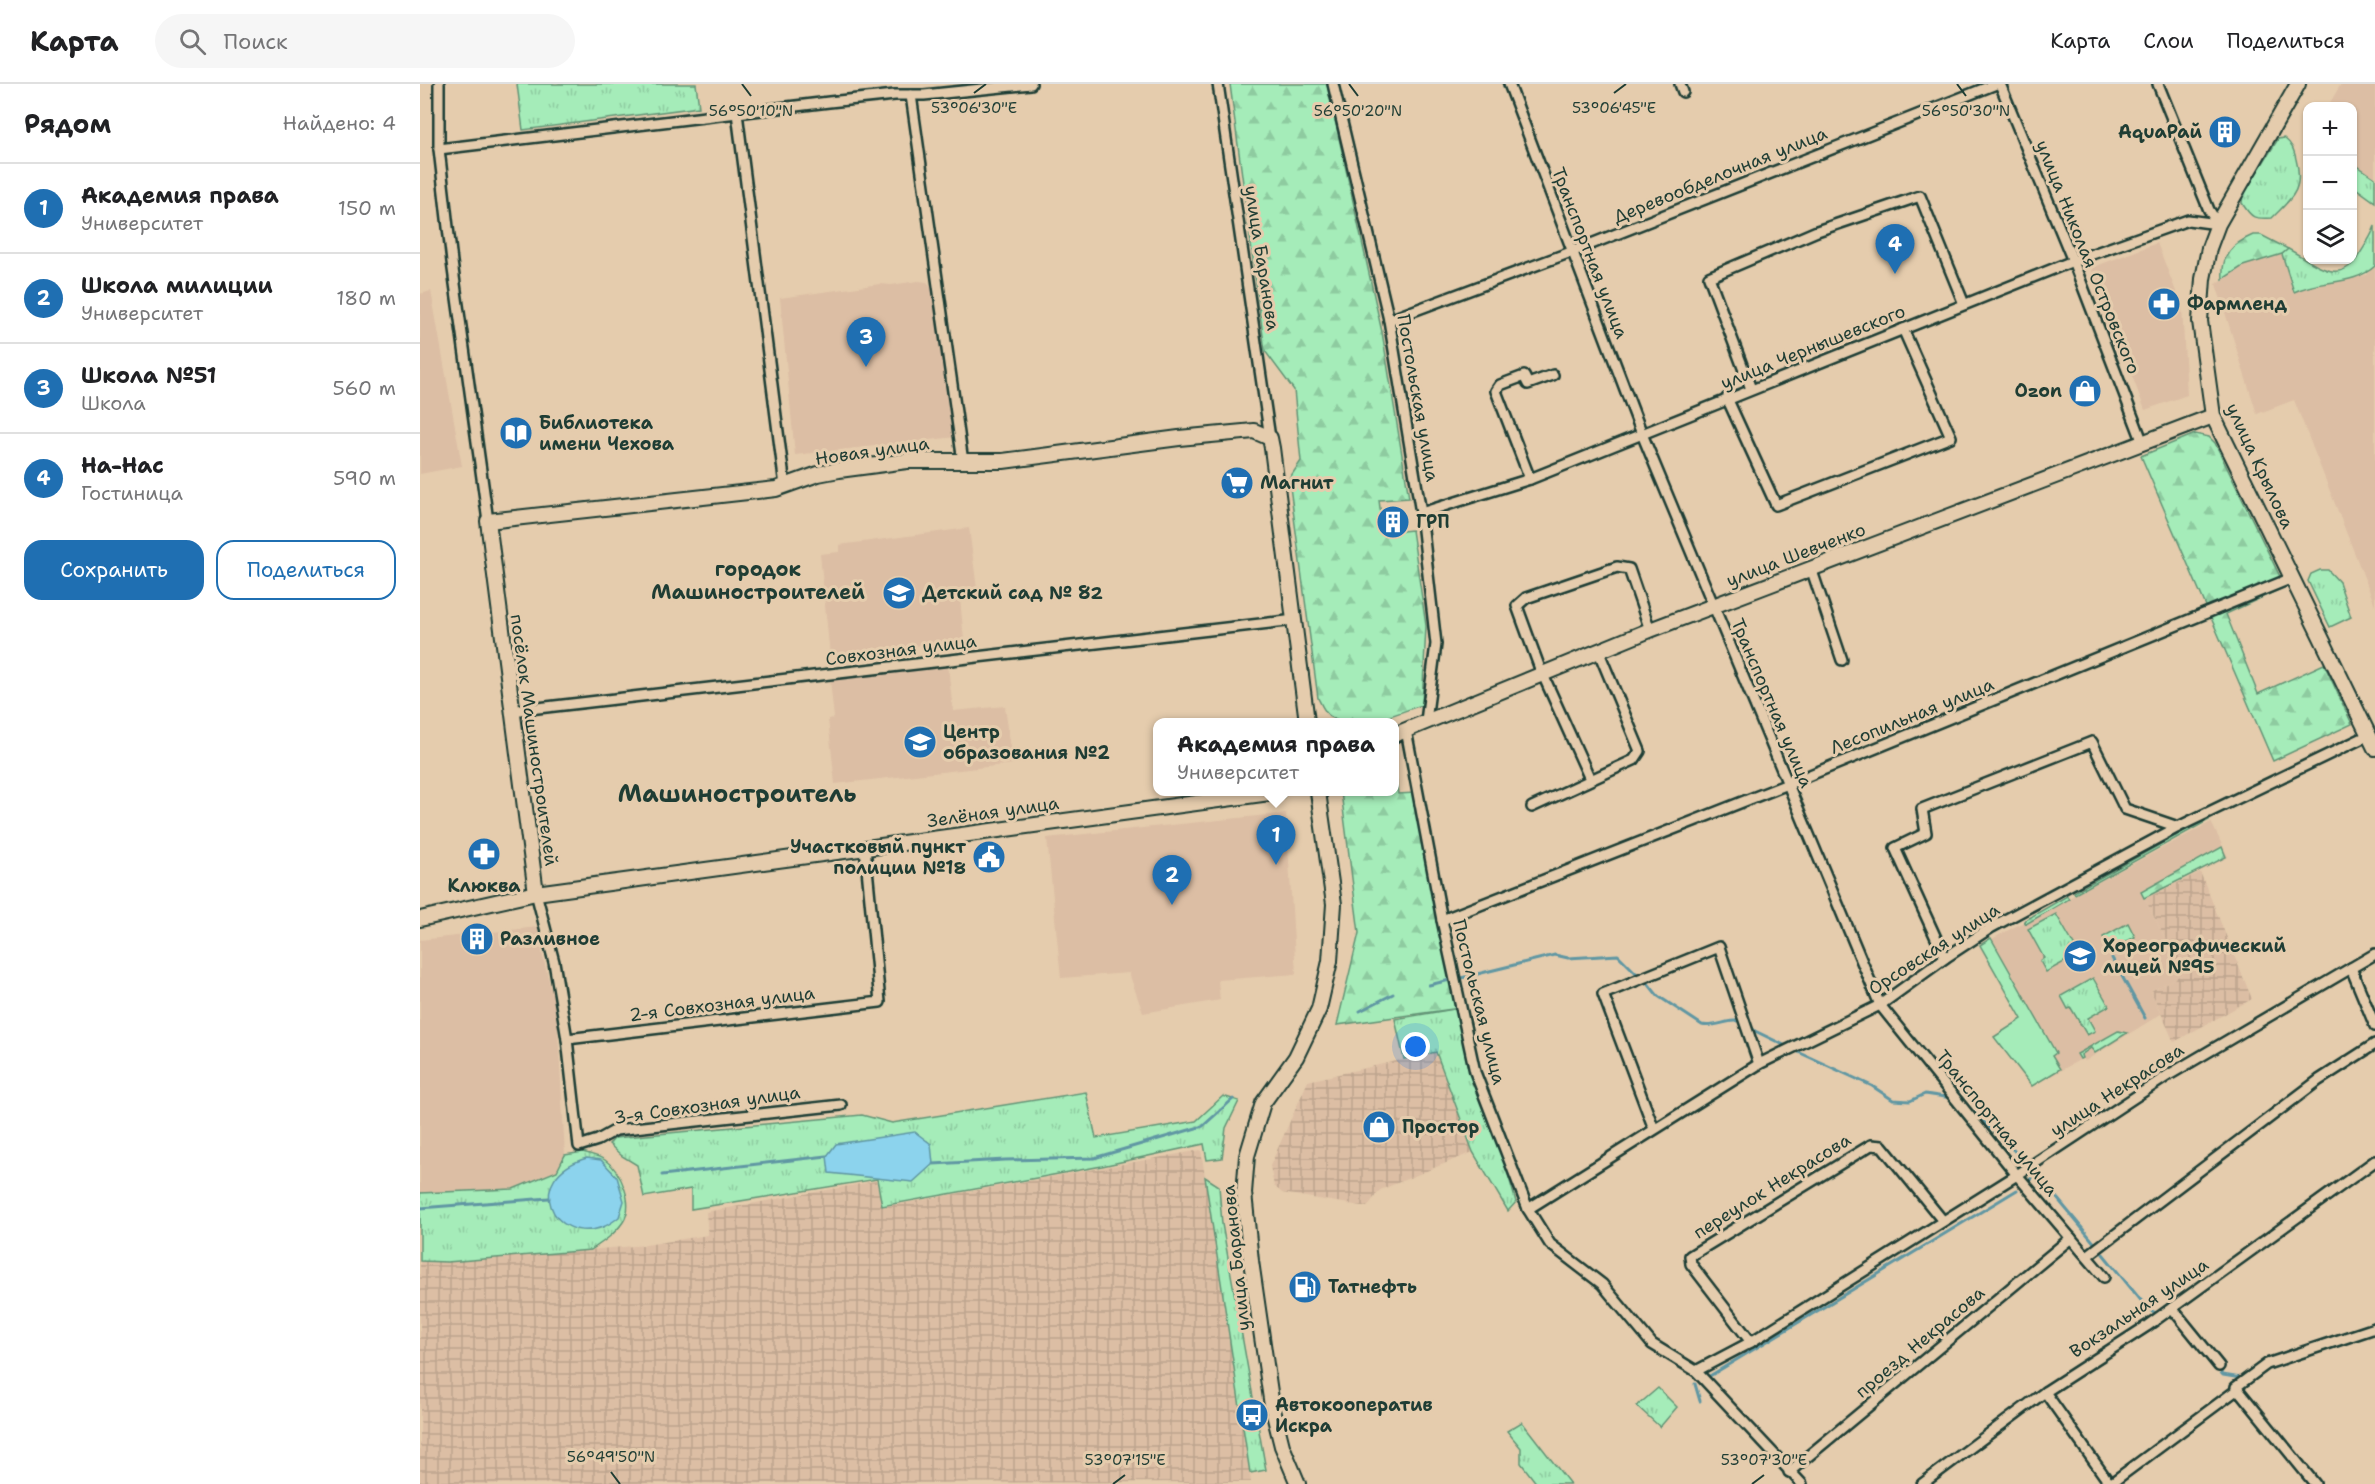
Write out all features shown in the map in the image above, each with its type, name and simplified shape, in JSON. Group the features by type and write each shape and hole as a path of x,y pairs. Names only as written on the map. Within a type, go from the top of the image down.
{"street":[{"path":"439,84 439,148 452,262 488,521"},
{"path":"439,148 911,95 950,88 1031,84"},
{"name":"улица Баранова","path":"1218,84 1270,438"},
{"name":"Постольская улица","path":"1333,84 1389,320 1421,513 1437,644 1426,721"},
{"name":"Транспортная улица","path":"1509,84 1642,434 1880,1005 2018,1175 2104,1276"},
{"name":"Деревообделочная улица","path":"1389,320 1571,252 1998,84"},
{"name":"улица Николая Островского","path":"1998,84 2073,261 2143,443"},
{"path":"2158,84 2209,210 2218,224"},
{"name":"улица Крылова","path":"2298,84 2218,224 2209,248 2203,279 2200,321 2213,416 2372,741"},
{"path":"911,95 963,462"},
{"path":"737,113 785,486"},
{"path":"1751,388 1709,277 1817,231 1920,196 1964,304"},
{"name":"улица Чернышевского","path":"1421,513 1530,478 2073,261 2188,220 2218,224"},
{"path":"1727,398 1776,505 1951,437 1903,329"},
{"path":"1530,478 1496,391 1500,385 1524,376 1528,384 1552,375"},
{"name":"улица Шевченко","path":"1400,732 1598,650 2213,416"},
{"name":"Новая улица","path":"488,521 735,494 785,486 818,474 907,461 1003,461 1179,438 1254,432 1270,438"},
{"path":"1270,438 1306,718"},
{"name":"посёлок Машиностроителей","path":"488,521 536,893"},
{"path":"1590,779 1542,673 1517,606 1526,598 1617,567 1629,569 1650,630"},
{"path":"1811,568 1842,660"},
{"name":"Лесопильная улица","path":"1442,920 1788,784 2292,578"},
{"name":"Совхозная улица","path":"512,711 1294,620"},
{"path":"1532,807 1634,760 1640,751 1598,650"},
{"name":"Постольская улица","path":"1400,732 1475,1072 1528,1209 1550,1244 1602,1284 1652,1344 1696,1371 1802,1484"},
{"name":"Орсовская улица","path":"1528,1209 1760,1064 1880,1005 1992,927 2178,827 2372,741"},
{"path":"1945,958 1894,848 1926,832 1922,809 2092,742 2125,809 2178,827"},
{"name":"Зелёная улица","path":"420,919 536,893 1248,796"},
{"name":"улица Баранова","path":"1298,1484 1282,1446 1272,1406 1251,1261 1244,1193 1247,1156 1263,1103 1296,1057 1319,1009 1330,961 1334,904 1318,796"},
{"name":"2-я Совхозная улица","path":"567,1039 880,1002 865,848"},
{"path":"536,893 554,962 567,1039"},
{"path":"1654,1129 1603,994 1719,946 1760,1064"},
{"name":"улица Некрасова","path":"1696,1371 1751,1342 2018,1175 2167,1076 2375,954"},
{"path":"2351,968 2375,1026"},
{"name":"3-я Совхозная улица","path":"567,1039 579,1146 598,1140 616,1130 842,1105"},
{"path":"2087,1256 2319,1080 2375,1044"},
{"name":"переулок Некрасова","path":"1751,1342 1691,1264 1690,1256 1871,1145 1882,1146 1943,1221"},
{"name":"Вокзальная улица","path":"1923,1484 2045,1392 2172,1308 2375,1161"},
{"name":"проезд Некрасова","path":"1789,1472 2071,1238"},
{"path":"2172,1308 2219,1366"},
{"path":"2045,1392 2110,1484 2267,1364 2375,1328"},
{"path":"2237,1388 2315,1484"}],"shaded area":[{"path":"2341,84 2375,84 2375,178 2357,166 2357,102 2330,102"},
{"path":"2157,243 2182,307 2187,395 2145,410 2091,268"},
{"path":"2282,254 2294,291 2306,286 2366,275 2375,266 2375,605 2294,400 2257,414 2216,284 2243,266"},
{"path":"918,281 927,282 935,291 956,437 795,455 780,298"},
{"path":"431,291 462,466 420,474 420,294"},
{"name":"Детский сад № 82","path":"969,528 977,589 972,597 960,598 964,640 830,656 820,554 839,552 839,545"},
{"name":"Центр образования №2","path":"948,666 953,711 1005,706 1013,764 835,784 828,719 834,718 830,680"},
{"path":"1286,813 1296,974 1218,980 1220,1000 1143,1013 1129,973 1061,978 1047,838"},
{"name":"Хореографический лицей №95","path":"2211,822 2228,857 2145,899 2183,974 2151,991 2161,1014 2085,1061 2083,1058 2031,1087 1993,1036 2021,1019 1979,946"},
{"path":"2200,872 2252,999 2174,1042 2151,991 2183,974 2145,899"},
{"path":"538,927 557,1012 565,1155 557,1171 513,1189 420,1193 420,940"},
{"path":"1436,1052 1473,1152 1380,1190 1367,1207 1282,1193 1274,1186 1270,1166 1308,1081"},
{"path":"1201,1150 1251,1482 420,1484 420,1261 447,1262 646,1245 708,1235 706,1212 876,1181 883,1207"}],"green space":[{"path":"517,84 696,84 699,107 523,130"},
{"path":"1230,84 1327,84 1382,332 1409,498 1379,500 1383,533 1412,530 1426,626 1422,705 1384,718 1334,718 1323,709 1318,698 1289,479 1301,461 1294,390 1265,351"},
{"path":"2284,138 2291,145 2298,169 2299,178 2295,192 2272,218 2254,217 2242,203 2243,195 2278,139"},
{"path":"2357,166 2375,178 2375,202 2357,189"},
{"path":"2375,226 2375,266 2367,272 2347,280 2314,285 2294,292 2282,254 2288,249 2303,258 2303,264 2314,264 2327,270 2336,271 2357,264 2357,258"},
{"path":"2253,235 2261,235 2288,249 2282,254 2243,266 2223,279 2224,263 2229,251 2239,242"},
{"path":"2195,434 2209,437 2215,443 2285,587 2226,614 2258,694 2324,664 2352,724 2273,761 2141,456"},
{"path":"2320,570 2328,570 2339,582 2351,617 2330,627 2308,581 2311,574"},
{"path":"1415,793 1460,1008 1337,1025 1359,933 1342,796 1399,796 1399,794"},
{"path":"2208,818 2209,820 2075,894 2074,892"},
{"path":"2222,847 2226,857 2144,898 2141,892"},
{"path":"2067,896 2069,899 2026,924 2024,921"},
{"path":"2056,914 2079,954 2046,972 2040,961 2044,958 2028,929"},
{"path":"2128,923 2135,937 2110,950 2103,937"},
{"path":"1991,938 2056,1053 2052,1056 2060,1069 2032,1086 1994,1037 2022,1019 1980,945"},
{"path":"2093,978 2109,1006 2088,1018 2095,1031 2087,1035 2061,996"},
{"path":"1460,1008 1516,1202 1508,1211 1473,1152 1436,1052 1404,1059 1395,1019"},
{"path":"2118,1031 2127,1033 2095,1053 2091,1048 2081,1055 2080,1059 2077,1054"},
{"path":"1086,1092 1096,1138 1196,1121 1223,1096 1239,1101 1226,1128 1222,1158 1207,1160 1204,1144 1102,1166 882,1206 877,1179 691,1209 691,1189 644,1197 637,1165 622,1156 609,1144 615,1138 862,1115 892,1123"},
{"path":"583,1152 603,1159 611,1165 621,1180 628,1206 623,1222 613,1234 591,1250 447,1262 420,1261 420,1193 513,1189 557,1171 565,1155"},
{"path":"1205,1177 1219,1186 1222,1224 1266,1470 1250,1473"},
{"path":"1658,1388 1677,1407 1660,1427 1637,1406"},
{"path":"1522,1422 1570,1484 1537,1484 1521,1463 1521,1448 1507,1431"}],"water":[{"path":"915,1132 931,1144 933,1164 913,1182 829,1173 827,1156 836,1144"},
{"path":"587,1158 601,1160 617,1177 624,1201 619,1217 603,1227 585,1230 570,1227 558,1219 551,1207 550,1193 554,1179 567,1167"}],"waterway":[{"path":"1461,978 1555,955 1568,958 1618,955 1640,977"},
{"path":"2112,958 2145,1018"},
{"path":"1429,985 1450,980"},
{"path":"1646,981 1658,996 1702,1025 1741,1021"},
{"path":"1360,1011 1393,994"},
{"path":"1749,1025 1755,1031 1788,1047"},
{"path":"1796,1051 1872,1086 1893,1100 1910,1101 1925,1094 1952,1098"},
{"path":"933,1164 1094,1158 1203,1126 1233,1099"},
{"path":"1965,1104 2025,1161"},
{"path":"662,1175 827,1156"},
{"path":"2027,1182 2037,1174 2096,1245"},
{"path":"1708,1377 2017,1190"},
{"path":"420,1208 549,1198"},
{"path":"2103,1254 2148,1309 2156,1313"},
{"path":"2166,1317 2172,1316 2177,1321"},
{"path":"2218,1369 2223,1375 2241,1378 2260,1364"},
{"path":"1695,1384 1700,1401"}],"place":[{"name":"AquaРай","path":"2225,132"},
{"name":"На-Нас","path":"1895,274"},
{"name":"Фармленд","path":"2164,304"},
{"name":"Школа №51","path":"866,367"},
{"name":"Ozon","path":"2085,391"},
{"name":"Библиотека имени Чехова","path":"516,433"},
{"name":"Магнит","path":"1237,483"},
{"name":"ГРП","path":"1393,522"},
{"name":"Детский сад № 82","path":"899,593"},
{"name":"Центр образования №2","path":"920,742"},
{"name":"Клюква","path":"484,854"},
{"name":"Участковый пункт полиции №18","path":"989,857"},
{"name":"Академия права","path":"1276,865"},
{"name":"Школа милиции","path":"1172,905"},
{"name":"Разливное","path":"477,939"},
{"name":"Хореографический лицей №95","path":"2080,956"},
{"name":"Простор","path":"1379,1127"},
{"name":"Татнефть","path":"1305,1287"},
{"name":"Автокооператив Искра","path":"1252,1415"}],"district":[{"name":"городок Машиностроителей","path":"758,580"},
{"name":"Машиностроитель","path":"737,794"}]}
